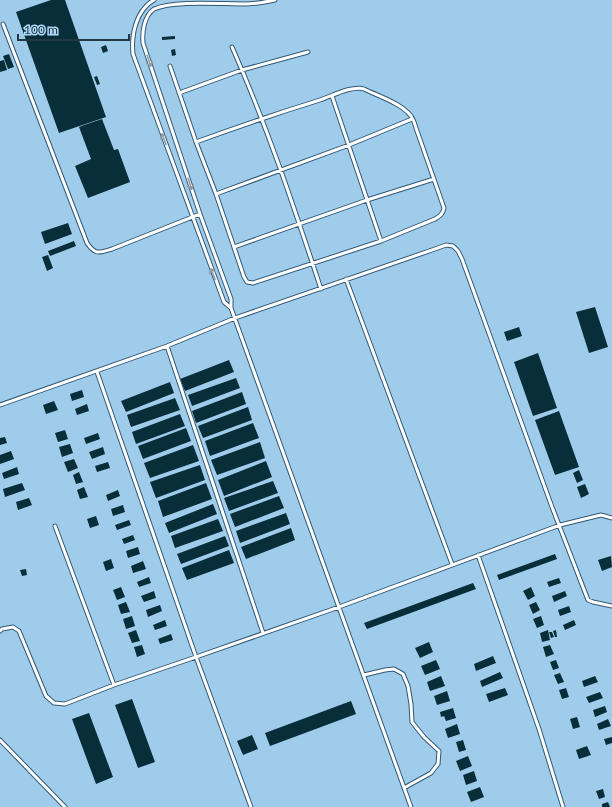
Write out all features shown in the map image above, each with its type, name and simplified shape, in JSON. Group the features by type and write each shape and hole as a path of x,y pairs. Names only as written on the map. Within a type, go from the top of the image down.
{"lane":[{"path":"154,0 147,4 137,22 133,34 133,54 224,302 231,308"},
{"path":"275,0 246,4 175,1 152,10 144,26 142,34 143,43 200,214 231,299 231,308 411,807"},
{"path":"3,24 87,243 92,250 104,252 200,214"},
{"path":"232,47 262,118 321,289"},
{"path":"179,93 242,70 308,52"},
{"path":"170,66 196,142 216,194 244,277 247,282 250,283 313,264 381,241 436,219 443,212 444,208 412,119 405,110 398,105 359,87 262,118 196,142"},
{"path":"332,96 381,241"},
{"path":"216,194 349,145 412,119"},
{"path":"234,247 367,200 434,179"},
{"path":"0,405 97,372 235,318 346,279 446,245 453,246 458,251 465,267 588,600 612,606"},
{"path":"346,279 452,564"},
{"path":"166,346 263,634"},
{"path":"97,372 196,658 251,807"},
{"path":"0,631 2,629 12,627 19,631 46,696 54,703 65,704 339,607 560,525 601,515 612,518"},
{"path":"55,526 114,686"},
{"path":"478,555 539,730 563,807"},
{"path":"364,675 394,669 403,674 408,686 412,722 424,738 440,751 438,764 431,773 404,788"},
{"path":"0,740 65,807"}],"building":[{"path":"51,0 65,0 106,117 59,133 16,12"},
{"path":"175,36 175,39 162,40 162,37"},
{"path":"106,45 108,51 103,53 101,47"},
{"path":"175,49 176,55 172,56 171,50"},
{"path":"9,54 14,67 8,69 3,56"},
{"path":"4,60 7,70 0,72 0,61"},
{"path":"97,76 100,84 97,85 94,77"},
{"path":"102,119 114,150 118,149 130,182 88,198 75,166 91,159 79,127"},
{"path":"68,223 72,234 45,244 41,232"},
{"path":"74,241 76,246 50,256 48,251"},
{"path":"48,255 53,268 47,271 42,257"},
{"path":"595,307 608,347 589,353 576,312"},
{"path":"519,327 522,336 507,341 504,332"},
{"path":"538,353 557,408 533,416 514,362"},
{"path":"229,360 234,372 185,391 180,379"},
{"path":"236,378 240,388 192,406 188,395"},
{"path":"170,382 174,393 126,412 121,401"},
{"path":"82,390 84,397 72,401 70,394"},
{"path":"242,392 246,404 196,423 192,411"},
{"path":"175,398 180,410 131,427 127,415"},
{"path":"54,401 58,410 46,414 43,405"},
{"path":"87,404 89,411 77,415 75,409"},
{"path":"248,407 252,420 203,438 198,426"},
{"path":"559,411 579,467 555,475 535,420"},
{"path":"180,414 185,426 136,444 132,432"},
{"path":"253,423 259,438 210,456 205,441"},
{"path":"186,428 191,441 143,459 138,446"},
{"path":"65,430 68,439 58,442 55,433"},
{"path":"98,433 100,439 86,444 84,438"},
{"path":"5,437 7,443 0,445 0,438"},
{"path":"260,442 265,458 217,475 211,460"},
{"path":"70,444 73,453 62,457 59,447"},
{"path":"193,445 199,461 150,478 144,463"},
{"path":"103,447 105,454 92,459 89,452"},
{"path":"11,451 14,459 0,464 0,455"},
{"path":"74,459 78,468 68,472 64,462"},
{"path":"266,461 272,477 224,496 218,480"},
{"path":"108,462 110,468 97,472 95,466"},
{"path":"200,465 205,480 156,498 150,482"},
{"path":"17,467 19,474 4,479 2,473"},
{"path":"579,470 583,480 577,483 573,473"},
{"path":"79,472 83,482 76,484 73,475"},
{"path":"273,481 278,493 229,511 224,498"},
{"path":"22,483 25,490 5,497 3,489"},
{"path":"206,483 212,499 163,517 158,501"},
{"path":"585,484 589,494 581,498 577,487"},
{"path":"84,487 88,497 80,499 77,490"},
{"path":"118,490 120,496 108,501 106,495"},
{"path":"279,496 284,508 235,527 230,514"},
{"path":"29,498 32,505 18,510 16,502"},
{"path":"213,504 217,514 169,533 165,523"},
{"path":"123,505 125,512 113,516 111,509"},
{"path":"286,513 290,524 240,543 236,531"},
{"path":"96,516 99,525 90,528 87,519"},
{"path":"218,519 223,531 175,548 171,536"},
{"path":"129,520 131,525 117,530 115,525"},
{"path":"291,528 295,540 246,559 241,547"},
{"path":"133,535 135,540 124,544 122,539"},
{"path":"225,536 229,546 181,564 177,554"},
{"path":"138,547 140,554 128,558 126,551"},
{"path":"229,550 234,563 187,580 182,568"},
{"path":"555,554 557,559 499,580 497,575"},
{"path":"611,556 612,567 602,571 598,560"},
{"path":"111,559 114,568 106,571 103,562"},
{"path":"143,561 146,569 133,573 131,566"},
{"path":"26,569 27,575 22,576 20,570"},
{"path":"149,577 151,583 139,587 137,582"},
{"path":"559,578 561,583 549,587 547,582"},
{"path":"473,583 476,589 367,629 364,623"},
{"path":"121,587 125,597 117,600 113,590"},
{"path":"531,587 535,596 528,600 523,591"},
{"path":"154,591 156,598 144,602 141,596"},
{"path":"565,591 567,596 554,602 552,596"},
{"path":"126,602 130,612 121,614 118,605"},
{"path":"536,602 540,610 533,614 529,605"},
{"path":"160,605 162,611 148,617 146,610"},
{"path":"569,606 571,612 560,616 558,610"},
{"path":"132,616 135,626 126,629 123,619"},
{"path":"541,616 544,625 537,628 533,619"},
{"path":"165,620 167,626 155,630 153,625"},
{"path":"574,620 576,625 565,630 563,625"},
{"path":"136,630 140,641 132,643 128,633"},
{"path":"548,630 550,640 542,642 540,633"},
{"path":"556,630 557,637 555,637 553,631"},
{"path":"549,632 552,632 554,637 551,638"},
{"path":"171,634 173,640 160,644 158,639"},
{"path":"429,642 433,652 420,658 415,648"},
{"path":"142,645 145,654 137,657 134,647"},
{"path":"550,645 554,654 546,657 543,647"},
{"path":"493,656 496,663 476,671 474,664"},
{"path":"436,660 440,669 425,675 421,666"},
{"path":"556,660 559,668 553,670 550,662"},
{"path":"500,672 503,678 482,687 480,681"},
{"path":"560,673 564,682 558,684 554,675"},
{"path":"441,676 445,686 430,691 427,682"},
{"path":"595,676 598,682 584,687 582,681"},
{"path":"505,688 508,695 489,702 486,694"},
{"path":"566,688 569,697 562,699 559,690"},
{"path":"447,691 450,701 437,705 434,696"},
{"path":"600,692 603,698 589,703 586,697"},
{"path":"132,699 155,762 138,768 115,705"},
{"path":"351,701 356,714 270,746 265,733"},
{"path":"605,706 607,712 595,717 593,710"},
{"path":"453,708 456,718 446,721 444,716 441,717 440,712"},
{"path":"89,713 113,777 96,784 72,719"},
{"path":"577,717 580,727 573,729 570,719"},
{"path":"608,719 611,726 599,730 597,724"},
{"path":"457,724 460,734 448,738 445,729"},
{"path":"252,735 258,749 243,755 237,741"},
{"path":"612,737 612,743 606,745 604,739"},
{"path":"463,740 466,750 459,752 456,742"},
{"path":"587,746 591,755 579,759 576,750"},
{"path":"468,756 472,766 460,771 456,761"},
{"path":"474,771 477,781 466,785 463,775"},
{"path":"480,787 484,797 471,802 467,792"},
{"path":"603,789 605,797 599,799 596,791"},
{"path":"608,802 610,807 602,807 602,804"}]}
